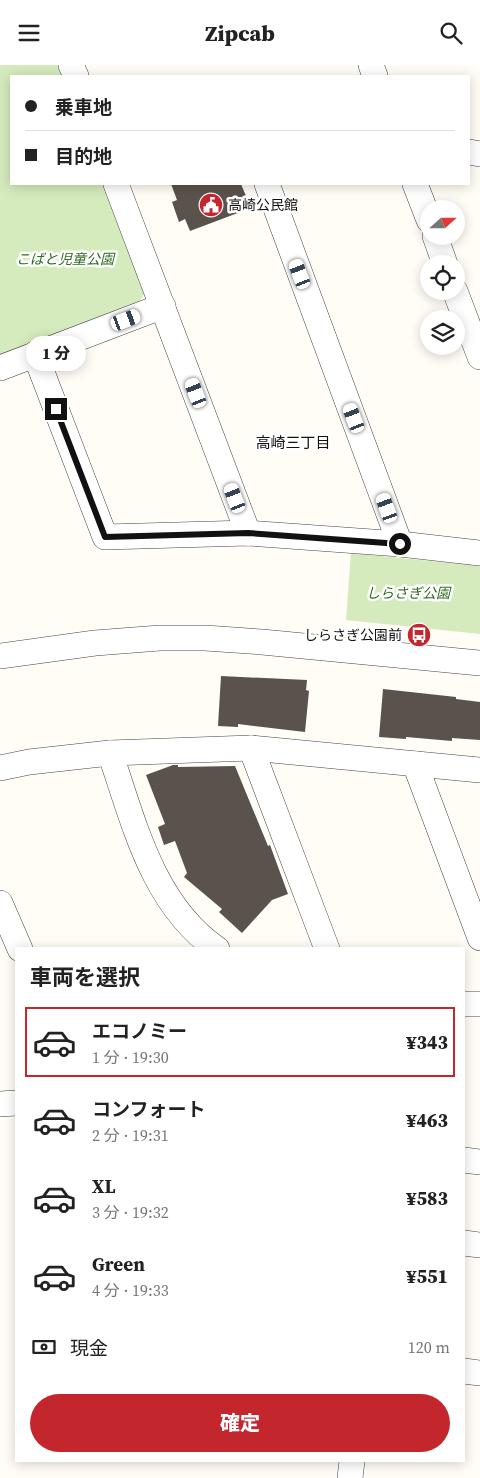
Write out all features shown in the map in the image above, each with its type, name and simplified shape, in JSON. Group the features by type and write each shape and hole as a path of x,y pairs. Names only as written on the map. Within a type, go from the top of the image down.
{"street":[{"path":"116,185 248,533"},
{"path":"267,185 400,544"},
{"path":"415,185 421,200"},
{"path":"459,300 480,357"},
{"path":"0,368 163,306"},
{"path":"35,354 105,537 248,533 400,544 480,553"},
{"path":"0,656 95,643 160,638 205,638 480,663"},
{"path":"251,748 325,947"},
{"path":"0,768 29,762 110,753 251,748 480,770"},
{"path":"110,753 146,857 161,887 184,919 215,947"},
{"path":"415,764 480,938"},
{"path":"0,903 19,947"},
{"path":"465,1004 480,1004"},
{"path":"0,1105 15,1103"},
{"path":"465,1160 480,1162"},
{"path":"465,1243 480,1245"},
{"path":"465,1371 480,1373"},
{"path":"350,1478 352,1462"}],"green space":[{"name":"こばと児童公園","path":"0,65 62,65 67,75 10,75 10,185 107,185 147,290 139,302 0,355"},
{"name":"しらさぎ公園","path":"351,553 480,566 480,634 346,620"}],"building":[{"name":"高崎公民館","path":"171,185 241,185 251,208 190,231 185,219 179,222 172,202 177,200"},
{"path":"221,676 307,680 306,690 309,691 305,732 238,724 238,727 218,726"},
{"path":"383,689 456,697 456,699 480,702 480,740 452,738 452,741 379,737"},
{"path":"178,765 178,767 235,766 268,846 270,845 288,894 272,900 242,933 219,912 222,909 184,877 187,873 175,841 164,845 158,827 165,824 146,775"}],"place":[{"name":"高崎公民館","path":"211,205"},
{"name":"しらさぎ公園前","path":"419,635"}],"district":[{"name":"高崎三丁目","path":"293,443"}],"route":[{"path":"56,409 105,537 248,533 400,544"}]}
